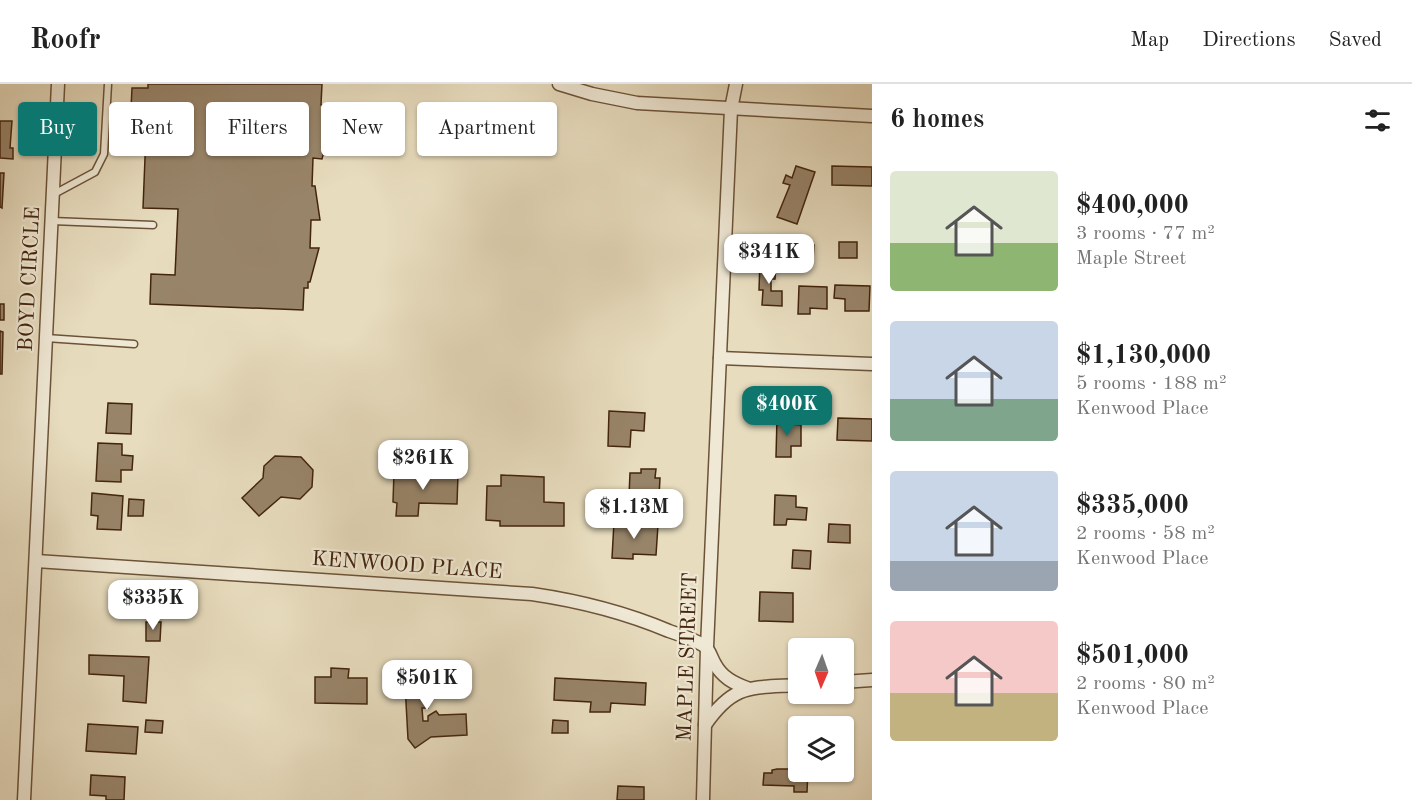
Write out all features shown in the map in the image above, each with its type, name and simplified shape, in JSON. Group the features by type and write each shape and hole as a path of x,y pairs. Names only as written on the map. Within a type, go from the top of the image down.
{"street":[{"name":"BOYD CIRCLE","path":"24,800 58,84"},
{"path":"559,84 592,94 637,103 872,116"},
{"name":"MAPLE STREET","path":"703,800 707,647 731,109 736,84"},
{"path":"720,358 872,364"},
{"name":"KENWOOD PLACE","path":"36,561 532,594 602,606 640,618 707,647"},
{"path":"707,647 714,664 724,676 747,688"},
{"path":"854,681 872,680"},
{"path":"705,726 725,701 747,688 788,686"}],"lane":[{"path":"53,194 95,172 104,154 108,84"},
{"path":"52,221 153,225"},
{"path":"46,338 134,344"}],"building":[{"path":"148,84 322,84 323,156 322,159 313,158 312,186 315,186 320,220 311,220 310,248 319,248 308,288 304,288 303,310 150,304 151,274 175,275 178,209 143,208 145,156 194,156 194,102 131,102 132,88 148,88"},
{"path":"0,121 12,121 10,148 13,148 13,159 0,158"},
{"path":"796,166 815,172 797,224 777,217 790,185 783,183 786,175 792,178"},
{"path":"832,166 872,167 872,186 832,185"},
{"path":"0,173 4,173 2,208 0,207"},
{"path":"839,242 857,242 857,258 839,258"},
{"path":"796,245 814,245 813,260 796,260"},
{"path":"760,262 776,262 775,279 771,279 771,291 782,291 782,306 762,305 763,290 759,290"},
{"path":"835,285 870,286 869,311 845,311 845,299 834,298"},
{"path":"799,286 827,287 827,309 810,308 810,314 798,314"},
{"path":"0,304 4,304 4,320 0,320"},
{"path":"0,331 3,332 2,374 0,374"},
{"path":"108,403 132,404 131,434 106,433"},
{"path":"609,411 645,413 644,431 631,430 630,447 608,446"},
{"path":"777,418 792,418 792,424 801,425 801,446 791,446 791,457 776,457"},
{"path":"838,418 872,419 872,441 837,440"},
{"path":"98,443 122,444 122,455 133,456 132,470 121,470 121,482 96,481"},
{"path":"275,456 301,457 313,470 312,487 300,499 281,497 259,516 242,498 263,478 264,466"},
{"path":"417,456 433,456 433,470 417,470"},
{"path":"641,469 656,469 655,478 660,478 659,497 629,496 630,473 641,473"},
{"path":"394,472 458,474 457,504 419,503 418,516 396,516 397,503 393,502"},
{"path":"501,475 544,477 544,502 564,503 564,526 500,526 500,521 486,520 487,486 501,486"},
{"path":"92,493 123,496 121,530 97,529 98,516 91,515"},
{"path":"775,495 796,496 796,507 807,508 806,520 787,519 786,525 774,525"},
{"path":"129,499 144,500 143,516 128,516"},
{"path":"614,522 658,525 656,555 633,554 633,559 612,558"},
{"path":"829,524 850,525 850,543 828,542"},
{"path":"793,550 811,551 810,569 792,568"},
{"path":"760,592 793,593 793,622 759,621"},
{"path":"146,622 161,622 160,641 146,641"},
{"path":"89,655 149,657 146,703 123,701 124,676 89,674"},
{"path":"425,664 428,708 422,708 423,721 428,721 428,716 436,711 439,715 466,714 467,735 431,737 415,748 408,739 404,666"},
{"path":"331,668 349,669 348,678 367,678 367,704 315,703 315,677 331,677"},
{"path":"555,678 646,683 645,705 611,703 610,712 590,712 591,702 554,700"},
{"path":"146,720 163,721 162,733 145,732"},
{"path":"553,720 568,721 568,733 552,733"},
{"path":"88,724 138,727 136,754 86,751"},
{"path":"788,769 788,782 807,782 807,792 794,792 794,786 763,785 764,773 772,773 772,770"},
{"path":"91,775 125,777 124,800 106,800 106,796 90,795"},
{"path":"618,786 644,787 644,800 617,800"}]}
